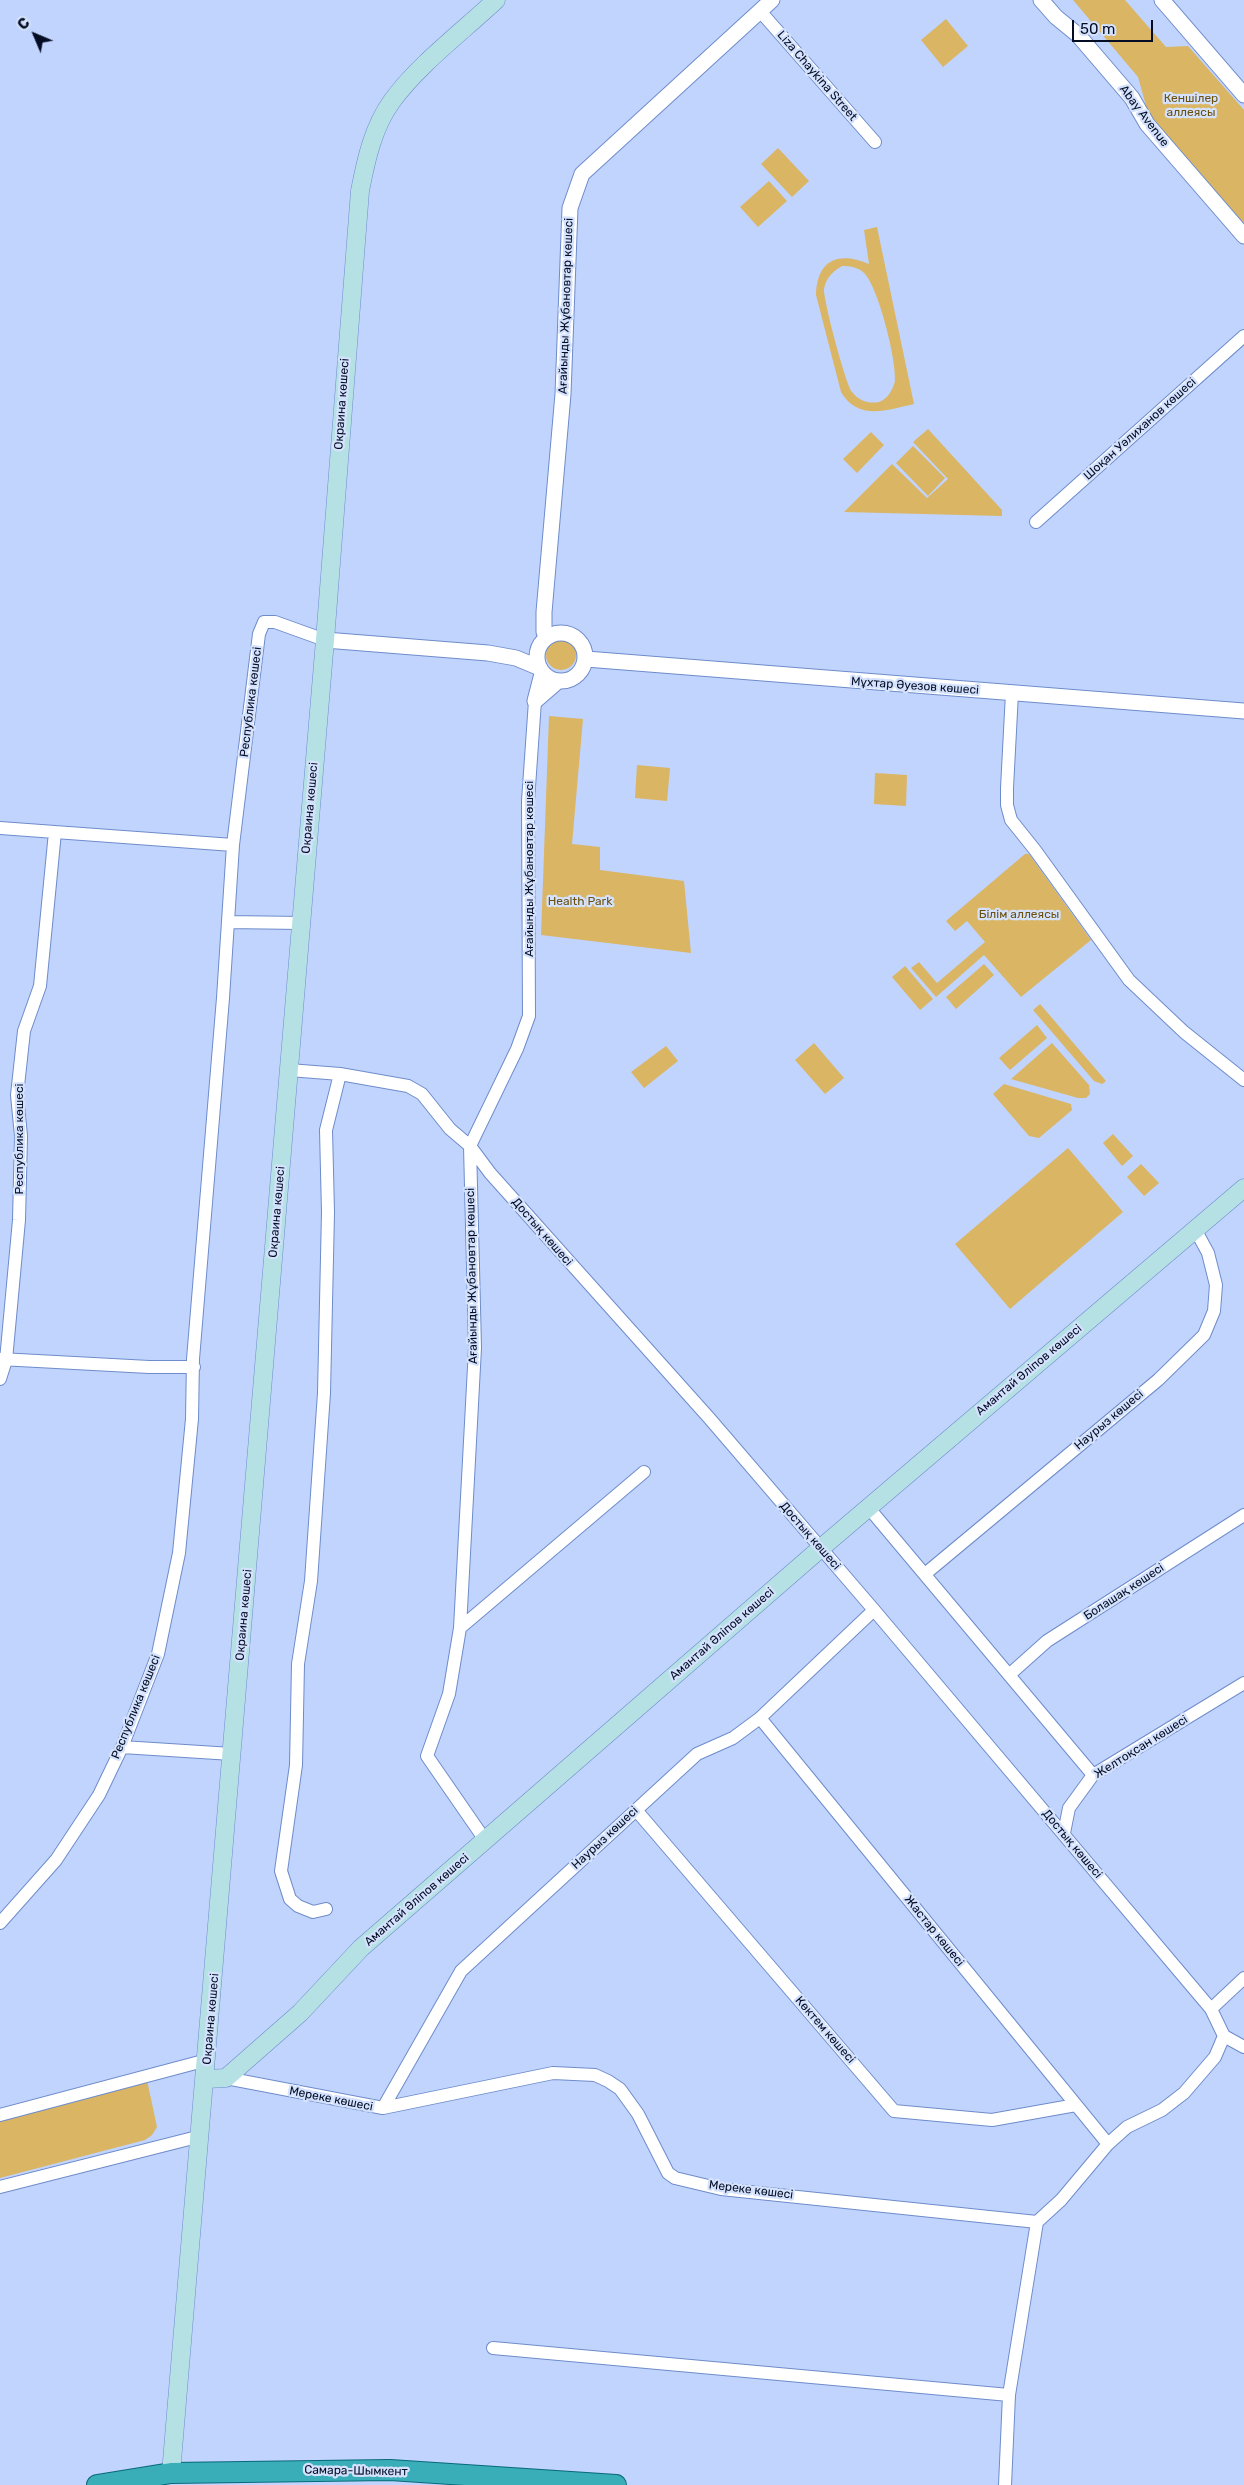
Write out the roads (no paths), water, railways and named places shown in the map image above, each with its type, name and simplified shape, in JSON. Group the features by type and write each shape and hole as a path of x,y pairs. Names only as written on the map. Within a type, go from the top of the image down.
{"highway":[{"name":"Самара-Шымкент","path":"97,2485 172,2473 390,2470 616,2485"}],"main road":[{"name":"Окраина көшесі","path":"172,2473 325,640 357,217 367,157 381,120 391,102 408,82 496,0"},
{"name":"Амантай Әліпов көшесі","path":"226,2078 300,2013 361,1948 820,1548 1244,1188"},
{"path":"206,2079 226,2078"}],"street":[{"name":"Ағайынды Жұбановтар көшесі","path":"547,636 544,632 544,612 563,394 570,208 582,174 772,0"},
{"name":"Abay Avenue","path":"1041,0 1056,17 1078,35 1132,98 1147,124 1244,236"},
{"path":"1162,0 1244,95"},
{"name":"Liza Chaykina Street","path":"760,11 875,142"},
{"name":"Шоқан Уәлиханов көшесі","path":"1036,522 1244,336"},
{"name":"Республика көшесі","path":"0,1923 56,1860 99,1795 122,1747 158,1654 179,1553 192,1419 194,1367 233,845 259,634 264,622 275,622 325,640"},
{"path":"562,632 572,635 580,641 585,650 586,659 584,666 575,678 558,681 535,701 541,671 536,659 537,651 547,636 562,632"},
{"path":"325,640 417,646 516,658 558,681"},
{"path":"516,658 537,651"},
{"name":"Мұхтар Әуезов көшесі","path":"586,659 1244,711"},
{"path":"1012,693 1007,788 1007,805 1011,820 1035,850 1129,980 1184,1032 1244,1080"},
{"name":"Ағайынды Жұбановтар көшесі","path":"485,1840 427,1756 449,1694 460,1628 475,1348 470,1146 516,1049 529,1016 528,801 535,701"},
{"path":"0,828 233,845"},
{"name":"Республика көшесі","path":"0,1379 19,1220 21,1136 17,1095 24,1032 40,986 55,832"},
{"path":"228,922 301,923"},
{"name":"Достық көшесі","path":"289,1070 340,1074 408,1086 422,1094 450,1129 470,1146 490,1173 874,1610 1211,2009 1224,2036"},
{"path":"326,1909 312,1912 298,1906 286,1892 281,1871 296,1765 298,1664 311,1580 324,1393 328,1212 326,1130 340,1074"},
{"name":"Наурыз көшесі","path":"925,1574 1158,1380 1204,1335 1214,1311 1216,1285 1208,1253 1195,1229"},
{"path":"3,1360 149,1367 194,1367"},
{"path":"460,1628 644,1472"},
{"path":"868,1507 1093,1776"},
{"name":"Болашақ көшесі","path":"1008,1675 1048,1641 1244,1515"},
{"name":"Наурыз көшесі","path":"382,2108 461,1971 697,1754 733,1738 760,1718 874,1610"},
{"name":"Желтоқсан көшесі","path":"1064,1834 1069,1808 1093,1776 1244,1683"},
{"name":"Жастар көшесі","path":"760,1718 1108,2144"},
{"path":"122,1747 232,1754"},
{"name":"Көктем көшесі","path":"636,1810 894,2111 992,2120 1076,2105"},
{"path":"1211,2009 1244,1978"},
{"path":"1005,2485 1008,2395 1037,2222 1060,2200 1108,2144 1127,2127 1162,2110 1184,2093 1215,2057 1224,2036 1244,2047"},
{"path":"0,2115 207,2060"},
{"name":"Мереке көшесі","path":"226,2078 382,2108 553,2073 595,2075 620,2089 638,2114 668,2173 675,2178 721,2189 1037,2222"},
{"path":"0,2187 201,2136"},
{"path":"493,2348 1008,2395"}],"park label":[{"name":"Кеншілер аллеясы","path":"1191,106"},
{"name":"Health Park","path":"580,902"},
{"name":"Білім аллеясы","path":"1019,915"}]}
